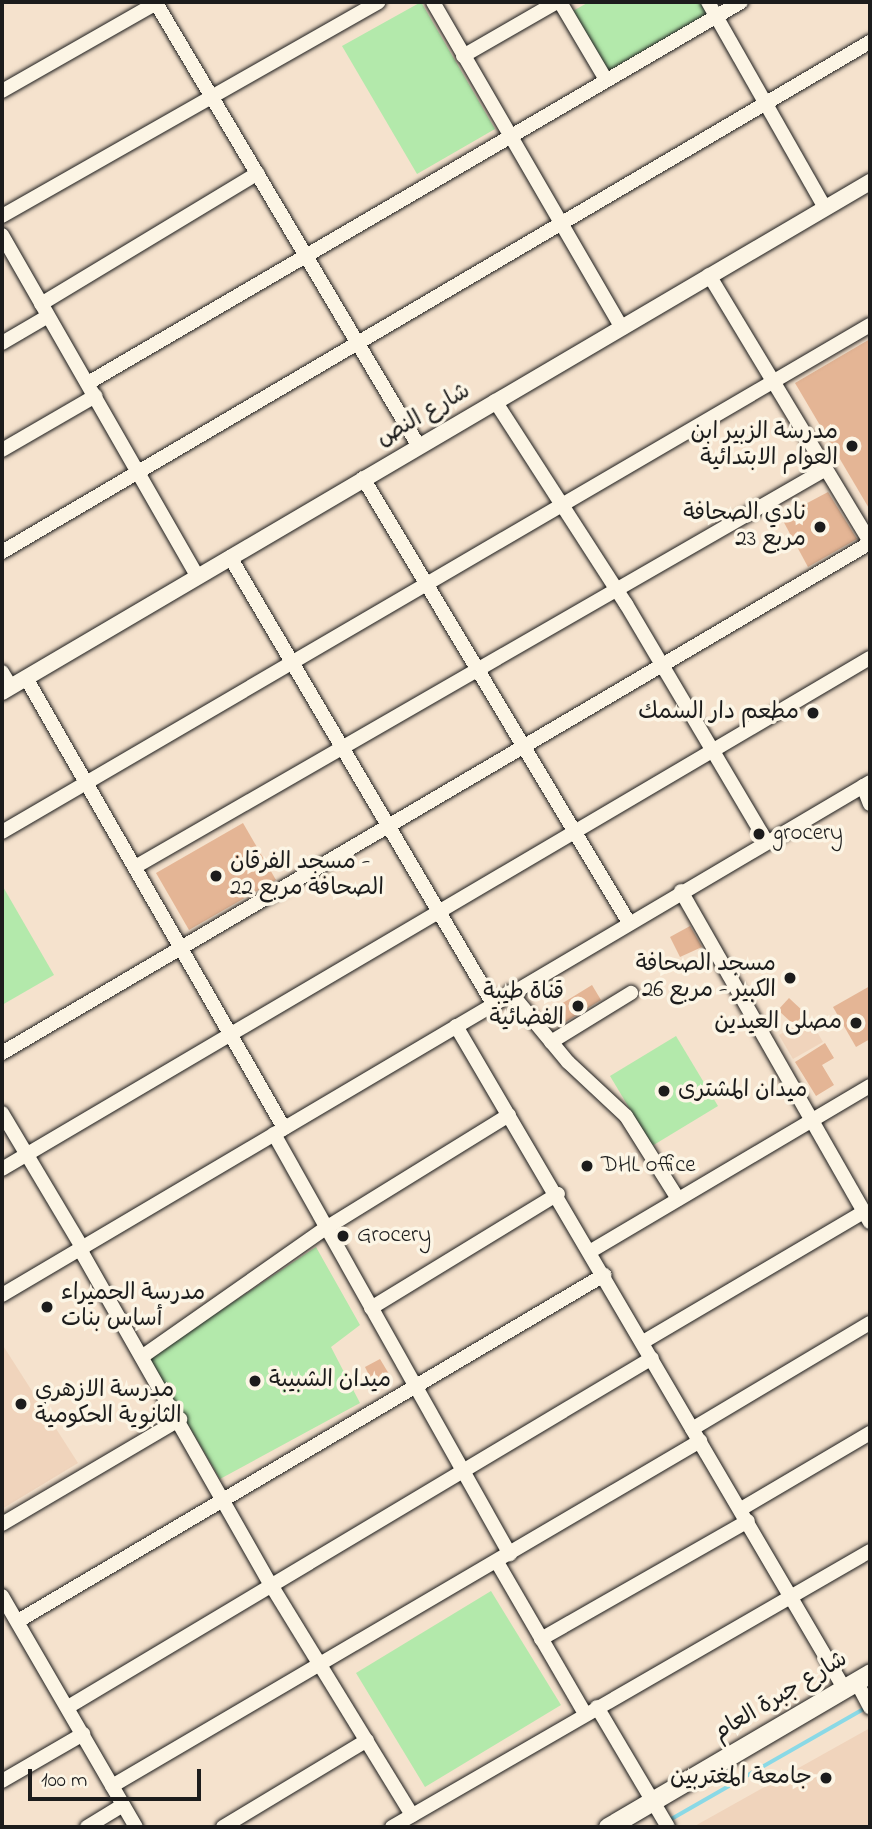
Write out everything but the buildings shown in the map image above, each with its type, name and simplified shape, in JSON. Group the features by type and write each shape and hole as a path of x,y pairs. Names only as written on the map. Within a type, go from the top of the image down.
{"main road":[{"name":"شارع جبرة العام","path":"608,1827 857,1681"}],"street":[{"path":"2,91 157,2 418,445"},
{"path":"2,216 212,94 378,2"},
{"path":"433,2 558,223 622,328"},
{"path":"463,56 559,2 605,78"},
{"path":"708,2 762,102 825,208"},
{"path":"2,450 304,254 605,78 741,2"},
{"path":"2,552 762,102 870,42"},
{"path":"2,343 45,310 258,173"},
{"name":"شارع النص","path":"6,690 418,445 870,182"},
{"path":"2,235 198,577"},
{"path":"2,1053 178,947 664,668 870,542 709,275"},
{"path":"2,832 870,325"},
{"path":"495,401 614,586 766,841"},
{"path":"135,867 614,586 826,469"},
{"path":"363,478 480,667 628,921"},
{"path":"230,557 492,1002"},
{"path":"2,1169 437,908 870,658"},
{"path":"2,672 6,690"},
{"path":"26,678 228,1033 326,1228 510,1554"},
{"path":"2,1295 82,1250 628,921 867,784 870,804"},
{"path":"643,1342 868,1218 681,891"},
{"path":"510,992 551,1042 625,1116 678,1199"},
{"path":"551,1042 631,993"},
{"path":"456,1026 558,1194 792,1597 857,1681 870,1707"},
{"path":"591,1251 870,1086"},
{"path":"2,1113 180,1419 271,1585 367,1740 401,1823 870,1552"},
{"path":"143,1356 326,1228 509,1115"},
{"path":"371,1307 558,1194"},
{"path":"18,1621 604,1275"},
{"path":"113,1786 497,1562 870,1323"},
{"path":"68,1707 652,1358"},
{"path":"2,1524 180,1419"},
{"path":"541,1639 744,1515 870,1433"},
{"path":"497,1562 541,1639 667,1827"},
{"path":"2,1597 136,1827"},
{"path":"2,1781 83,1734"},
{"path":"223,1827 367,1740"},
{"path":"87,1827 123,1805"}],"shaded area":[{"path":"809,1018 823,1042 793,1059 779,1035"},
{"name":"مدرسة الازهري الثانوية الحكومية","path":"2,1344 78,1463 2,1509"},
{"name":"جامعة المغتربين","path":"870,1728 870,1827 693,1827"}],"green space":[{"path":"421,2 495,129 417,174 342,46"},
{"path":"589,2 707,2 717,19 609,80 571,12"},
{"path":"2,885 54,975 2,1005"},
{"name":"ميدان المشترى","path":"676,1036 718,1106 652,1146 610,1076"},
{"name":"ميدان الشبيبة","path":"316,1247 360,1325 331,1347 360,1403 220,1479 149,1358"},
{"path":"491,1591 561,1705 425,1787 356,1673"}],"waterway":[{"path":"668,1821 865,1708"}],"place":[{"name":"مدرسة الزبير ابن العوام الابتدائية","path":"852,446"},
{"name":"نادي الصحافة مربع 23","path":"820,527"},
{"name":"مطعم دار السمك","path":"813,713"},
{"name":"grocery","path":"759,834"},
{"name":"مسجد الفرقان - الصحافة مربع 22","path":"216,876"},
{"name":"مسجد الصحافة الكبير - مربع 26","path":"790,978"},
{"name":"قناة طيبة الفضائية","path":"578,1006"},
{"name":"مصلى العيدين","path":"856,1023"},
{"name":"ميدان المشترى","path":"664,1091"},
{"name":"DHL office","path":"587,1166"},
{"name":"Grocery","path":"343,1236"},
{"name":"مدرسة الحميراء أساس بنات","path":"47,1307"},
{"name":"ميدان الشبيبة","path":"255,1381"},
{"name":"مدرسة الازهري الثانوية الحكومية","path":"21,1404"},
{"name":"جامعة المغتربين","path":"826,1778"}]}
